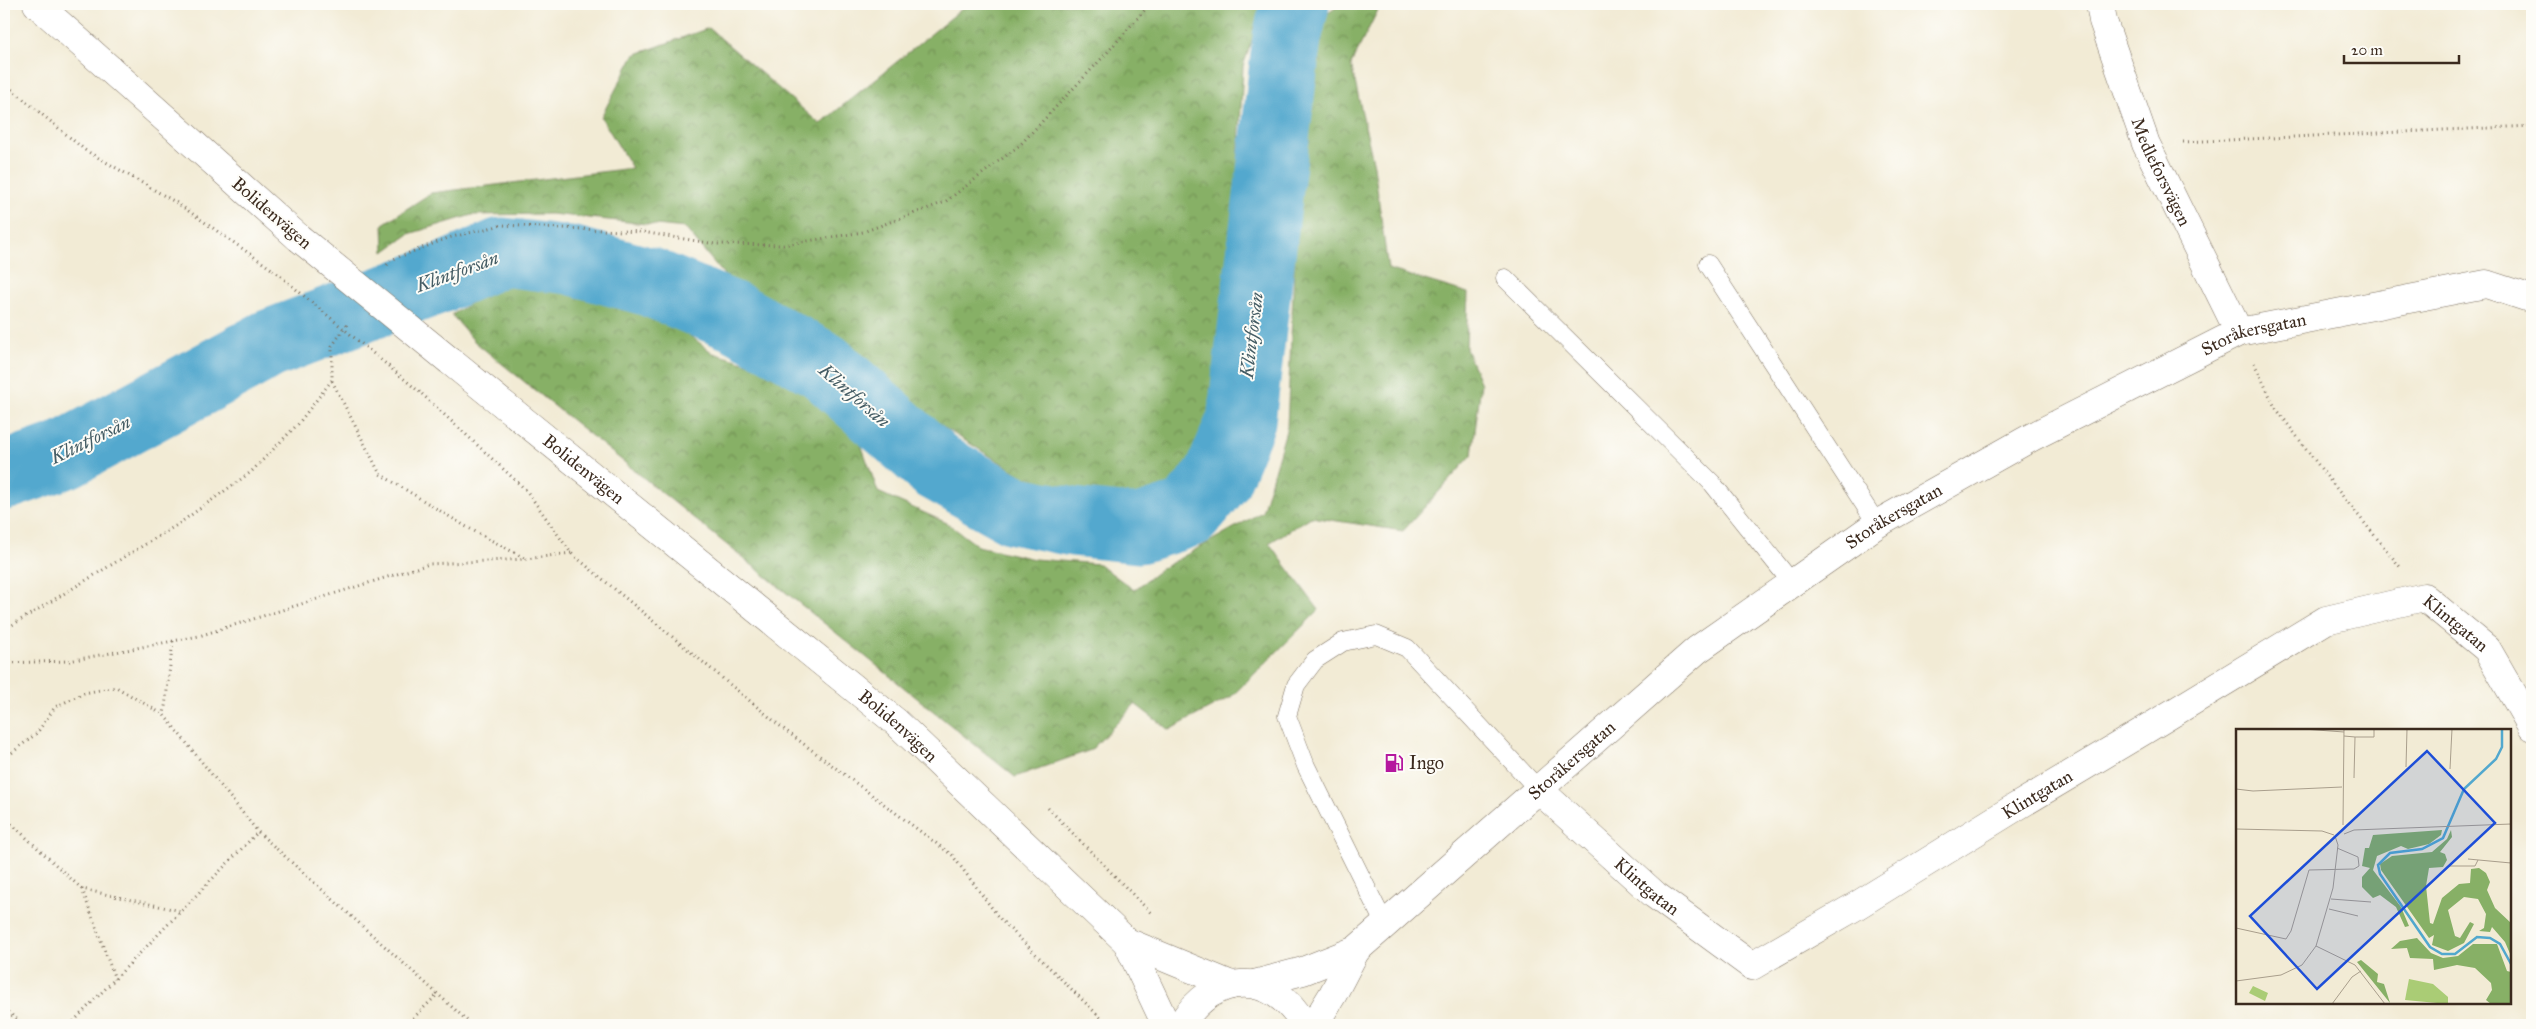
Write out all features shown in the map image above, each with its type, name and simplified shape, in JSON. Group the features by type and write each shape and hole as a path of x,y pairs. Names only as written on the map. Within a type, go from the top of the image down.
{"street":[{"name":"Bolidenvägen","path":"36,4 299,238 896,722 1127,942 1166,1025"},
{"name":"Medleforsvägen","path":"2100,4 2103,21 2146,144 2239,332"},
{"name":"Storåkersgatan","path":"1243,984 1303,971 1356,950 1697,650 1877,524 2032,437 2239,332 2486,284 2532,298"},
{"name":"Klintgatan","path":"1538,789 1655,895 1752,966 1856,906 2326,620 2424,597 2487,649 2532,727"},
{"name":"Bolidenvägen","path":"1127,942 1243,984 1276,992 1293,1007 1304,1025"},
{"name":"Storåkersgatan","path":"1314,1025 1356,950"},
{"path":"1181,1025 1192,1007 1209,992 1243,984"}],"lane":[{"path":"1708,264 1877,524"},
{"path":"1505,278 1712,483 1792,583"},
{"path":"1384,925 1306,766 1287,716 1296,685 1315,660 1343,642 1376,635 1407,648 1538,789"}],"path":[{"path":"391,260 448,238 502,225 642,232 725,244 783,245 862,232 945,202 1019,146 1105,55 1150,4"},
{"path":"4,83 84,150 177,203 273,270 422,394 526,490 571,553 785,730 952,855 1001,920 1108,1025"},
{"path":"2146,144 2532,126"},
{"path":"332,346 332,380 380,474 465,526 526,559"},
{"path":"4,630 177,525 250,472 298,424 332,380"},
{"path":"4,663 69,661 199,636 429,564 526,559 571,553"},
{"path":"164,715 173,641"},
{"path":"4,759 37,733 55,707 84,693 116,687 164,715 258,832 472,1025"},
{"path":"1048,808 1156,919"},
{"path":"4,817 82,888 115,979"},
{"path":"70,1025 258,832"},
{"path":"82,888 181,911"},
{"path":"406,1025 438,994"},
{"path":"4,1009 24,1025"}],"green space":[{"path":"968,4 1265,4 1243,66 1237,186 1209,448 1168,501 1103,506 1024,477 948,430 818,337 736,289 685,228 551,214 472,215 409,234 384,252 383,224 431,193 632,168 601,117 634,55 709,28 820,124"},
{"path":"1341,4 1381,4 1351,64 1374,166 1388,269 1468,293 1466,349 1481,384 1472,455 1403,531 1311,517 1269,543 1319,610 1231,697 1169,730 1135,704 1091,750 1015,777 475,342 452,315 498,285 563,286 591,300 652,307 713,353 801,379 852,419 878,492 947,523 978,546 1034,559 1099,564 1134,590 1161,569 1262,512 1287,427 1299,156 1311,25"}],"waterway":[{"name":"Klintforsån","path":"4,476 66,454 269,344 442,278 502,252 570,260 650,282 737,318 824,366 937,467 1014,510 1073,522 1139,529 1189,513 1217,479 1241,421 1287,38 1295,4"}],"place":[{"name":"Ingo","path":"1394,763"}]}
